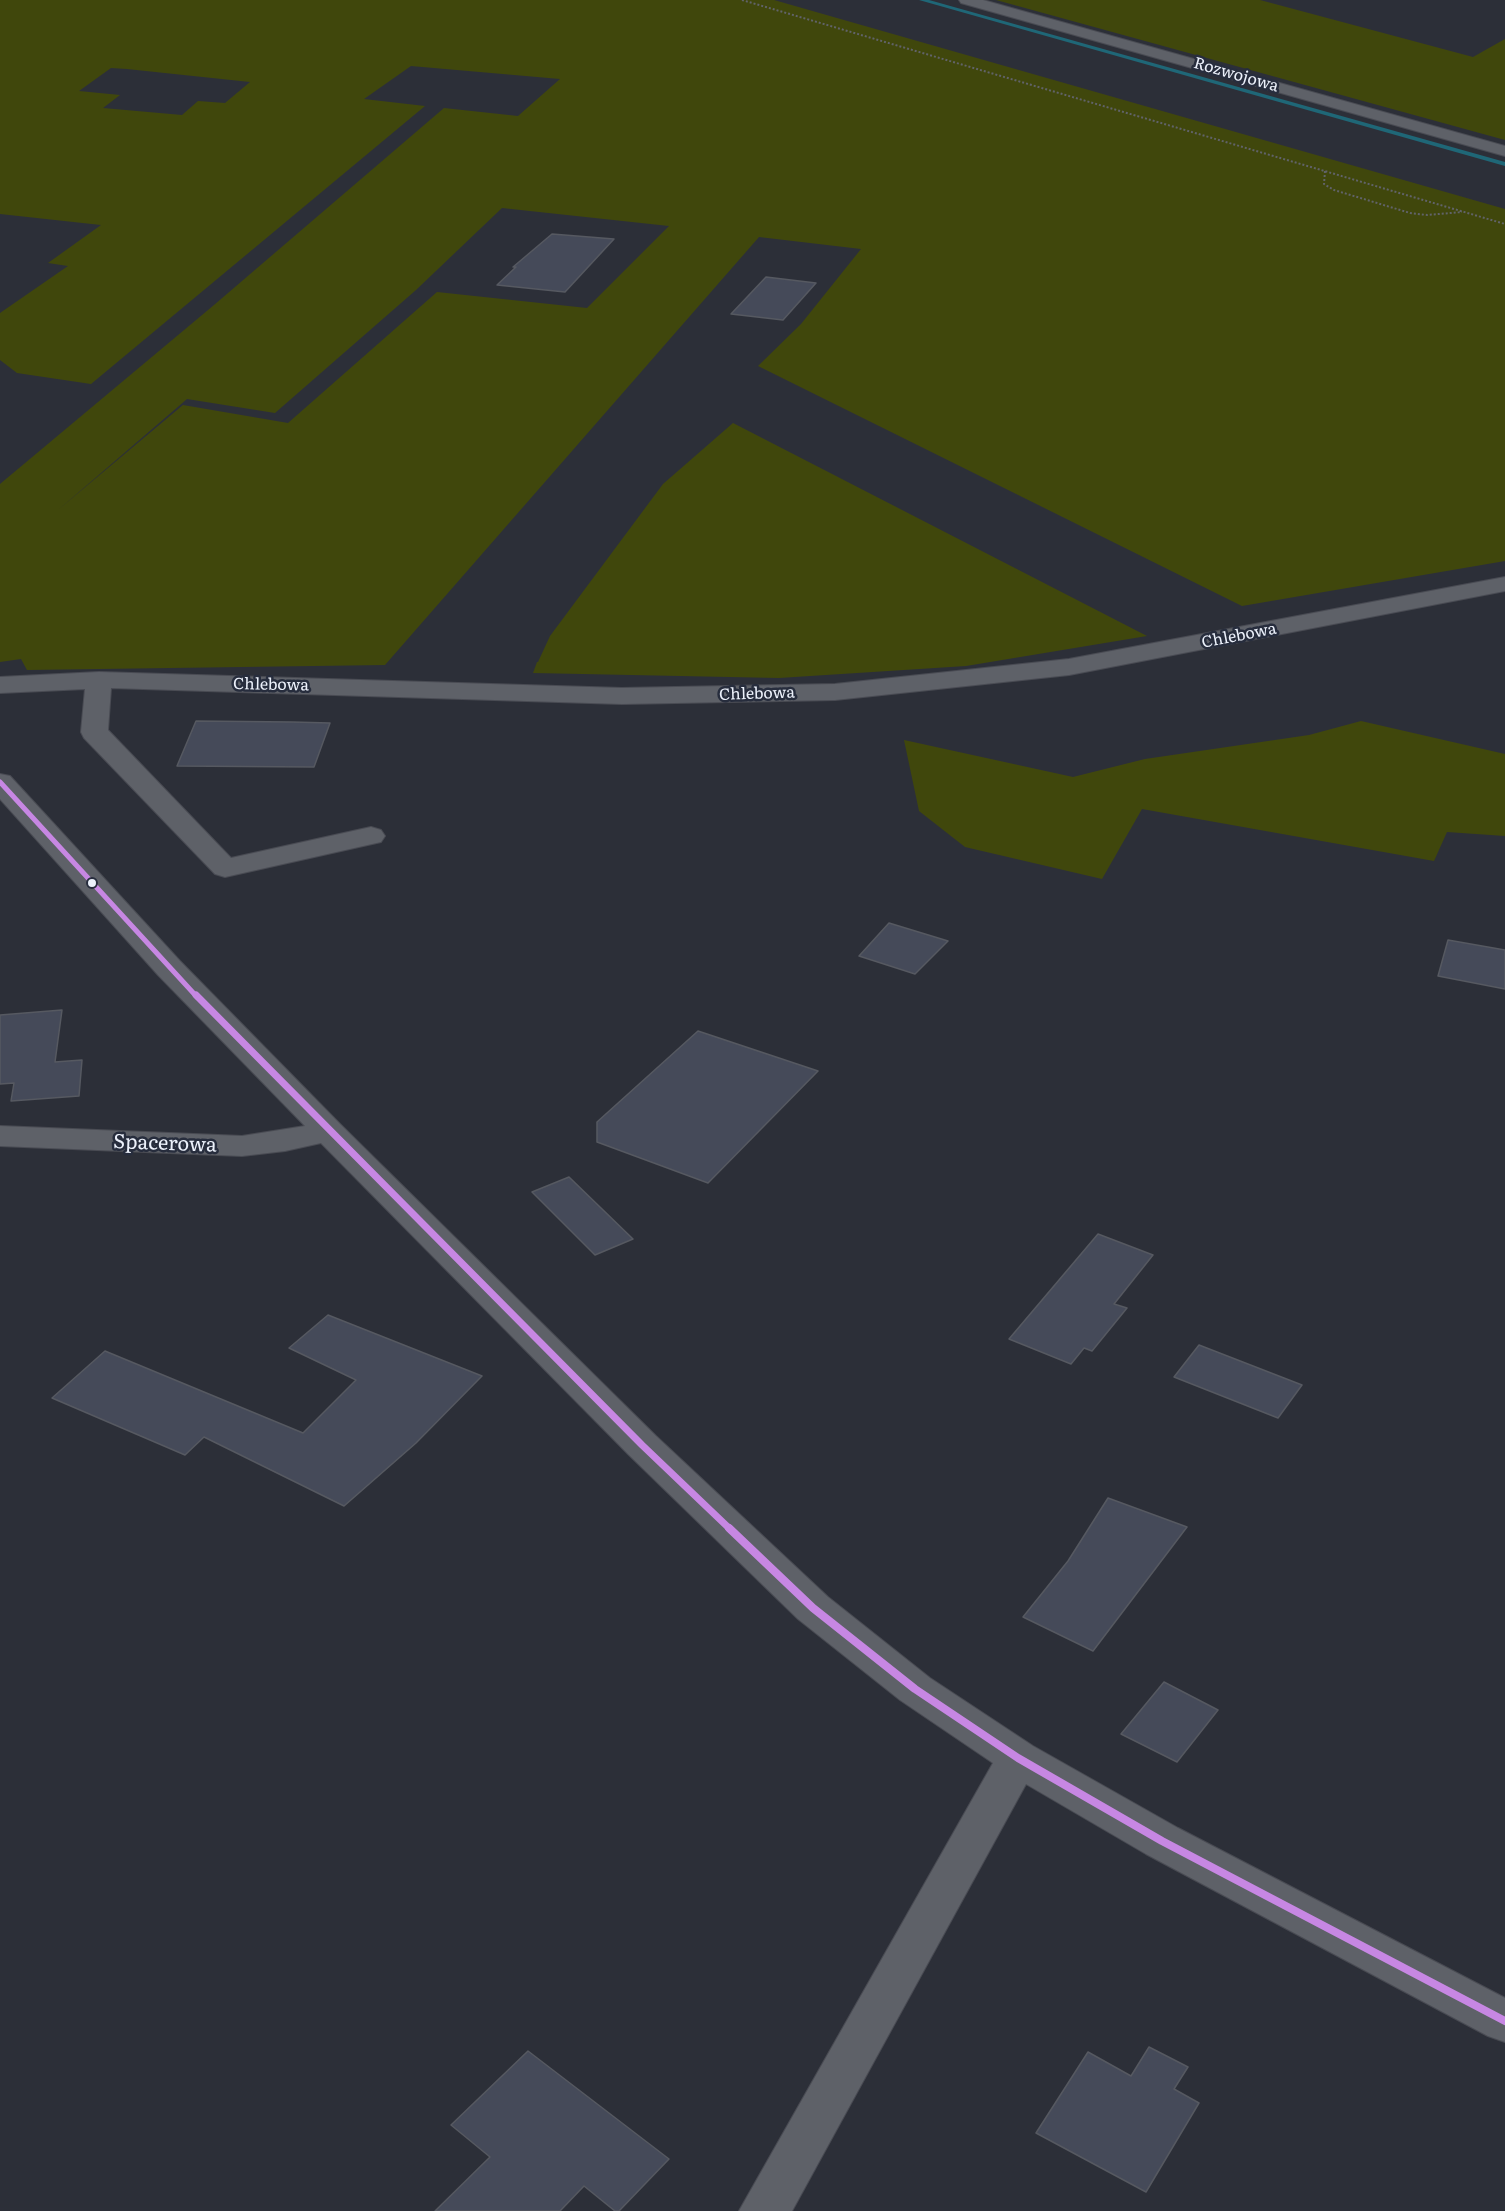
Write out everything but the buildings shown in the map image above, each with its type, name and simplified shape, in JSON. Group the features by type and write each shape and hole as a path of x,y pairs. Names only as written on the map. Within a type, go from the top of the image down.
{"street":[{"name":"Rozwojowa","path":"966,0 1505,151"},
{"name":"Chlebowa","path":"0,685 99,680 622,696 835,692 991,678 1069,667 1505,584"},
{"path":"99,680 94,732 225,868 371,836"},
{"path":"0,782 169,968 328,1131 642,1444 813,1608 915,1689 1018,1758 1162,1841 1505,2021"},
{"name":"Spacerowa","path":"0,1136 242,1146 285,1141 328,1131"},
{"path":"765,2211 1018,1758"}],"path":[{"path":"742,0 1505,224"},
{"path":"1325,171 1324,184 1328,188 1403,211 1427,214 1466,212"}],"green space":[{"path":"0,0 774,0 1505,209 1505,561 1242,606 758,366 801,324 861,249 759,237 385,665 27,670 21,659 0,662 0,484 444,108 518,116 560,79 411,66 364,99 425,106 91,384 17,373 0,360 0,313 68,266 48,263 101,225 0,214","holes":["111,68 127,69 250,82 225,103 198,101 182,115 103,108 120,95 79,91","502,208 669,226 587,308 437,292 288,423 183,405 58,510 187,399 275,413 416,290"]},
{"path":"996,0 1260,0 1473,57 1505,39 1505,140"},
{"path":"733,423 1147,636 966,666 779,678 533,673 550,636 663,484"},
{"path":"1361,721 1505,754 1505,836 1447,832 1434,861 1142,809 1102,879 965,847 919,811 904,740 1073,777 1145,759 1309,735"}],"waterway":[{"path":"922,0 1505,164"}],"transit line":[{"path":"0,782 169,968 328,1131 642,1445 813,1608 915,1689 1018,1758 1162,1841 1505,2021"}]}
